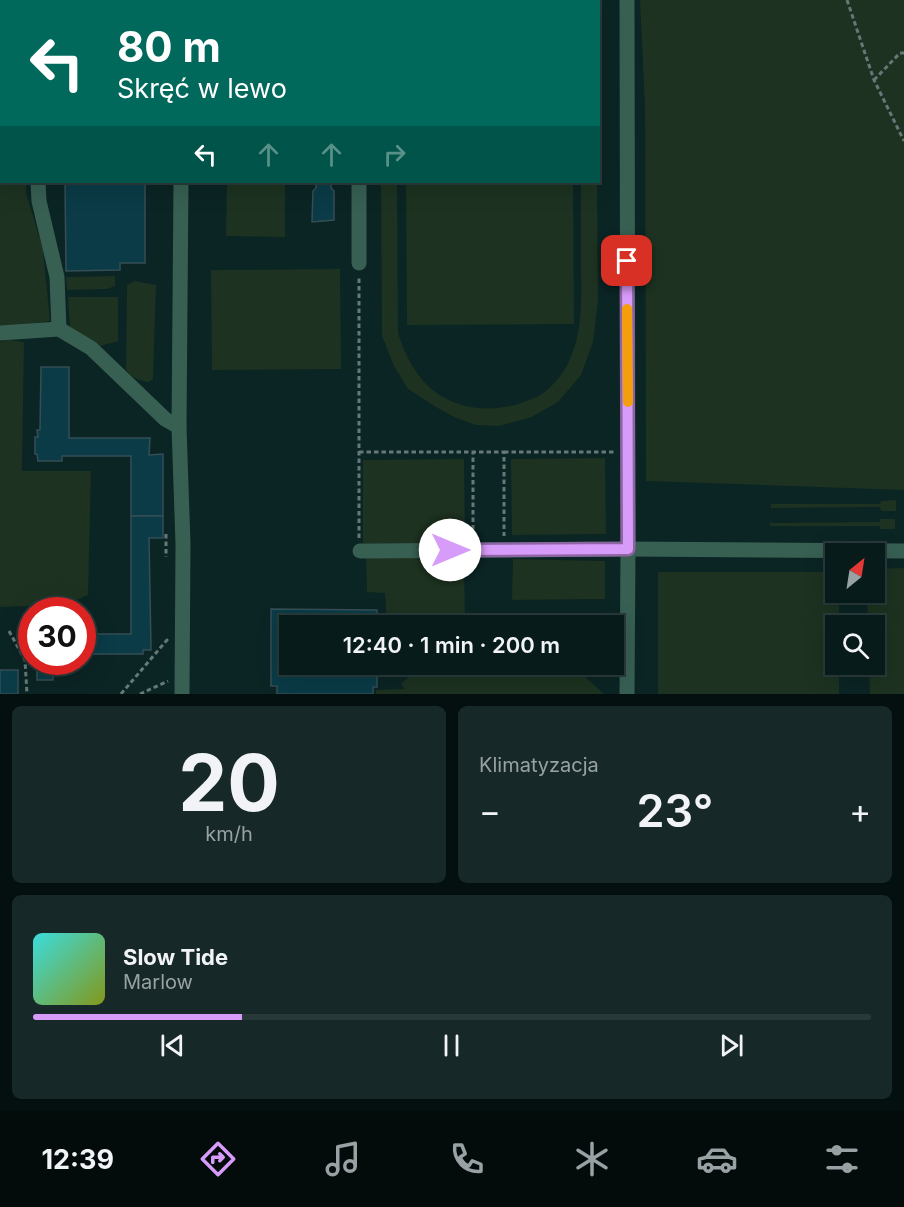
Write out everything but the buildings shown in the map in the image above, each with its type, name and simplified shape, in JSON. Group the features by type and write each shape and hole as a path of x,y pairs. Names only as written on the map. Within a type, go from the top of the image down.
{"street":[{"path":"627,0 627,694"},
{"path":"38,183 39,201 57,277 59,329"},
{"path":"176,691 183,544 179,427 181,183"},
{"path":"359,183 359,263"},
{"path":"0,333 59,329 91,348 165,419 179,427"},
{"path":"360,551 628,549 904,551"}],"path":[{"path":"847,0 874,80 904,141"},
{"path":"874,80 900,53 904,53"},
{"path":"359,263 360,551"},
{"path":"359,452 628,452"},
{"path":"472,550 473,452"},
{"path":"504,452 504,550"},
{"path":"9,631 25,660 27,694"},
{"path":"121,694 167,639 168,649"},
{"path":"140,694 169,680 176,691"}],"green space":[{"path":"640,0 904,0 904,490 646,481 645,107"},
{"path":"0,183 26,183 26,193 43,249 50,321 0,328"},
{"path":"227,183 285,183 285,237 226,236"},
{"path":"381,183 397,183 398,333 408,357 422,379 445,398 468,407 505,407 546,391 568,364 577,337 581,292 581,183 597,183 598,301 593,342 581,375 558,402 532,417 499,426 476,425 454,417 408,389 394,366 382,336"},
{"path":"406,183 573,183 574,324 407,325"},
{"path":"340,269 341,369 212,370 211,270"},
{"path":"115,276 115,286 107,289 67,290 66,277"},
{"path":"135,281 156,285 153,379 149,382 135,378 126,369 127,285"},
{"path":"68,297 118,297 118,341 100,346 93,340 70,330"},
{"path":"9,340 24,342 22,471 91,471 88,595 83,597 18,597 18,606 0,607 0,342"},
{"path":"605,458 606,534 512,535 511,459"},
{"path":"464,459 465,543 363,543 363,460"},
{"path":"896,500 896,511 881,511 880,507 771,508 771,504 880,504 881,501"},
{"path":"880,519 895,519 895,529 880,529 880,526 770,526 770,523 880,522"},
{"path":"366,558 464,558 465,615 386,615 385,593 367,592"},
{"path":"513,559 605,561 605,599 512,600"},
{"path":"904,568 904,694 870,694 869,675 885,675 885,615 868,615 867,603 885,603 885,569"},
{"path":"658,572 825,572 825,603 839,603 839,615 825,615 825,675 839,675 839,694 658,694"},
{"path":"411,675 583,675 604,694 376,694 376,690 405,689 401,684"}],"slow traffic":[{"path":"627,309 628,402"}],"route":[{"path":"450,550 628,549 627,261"}]}
